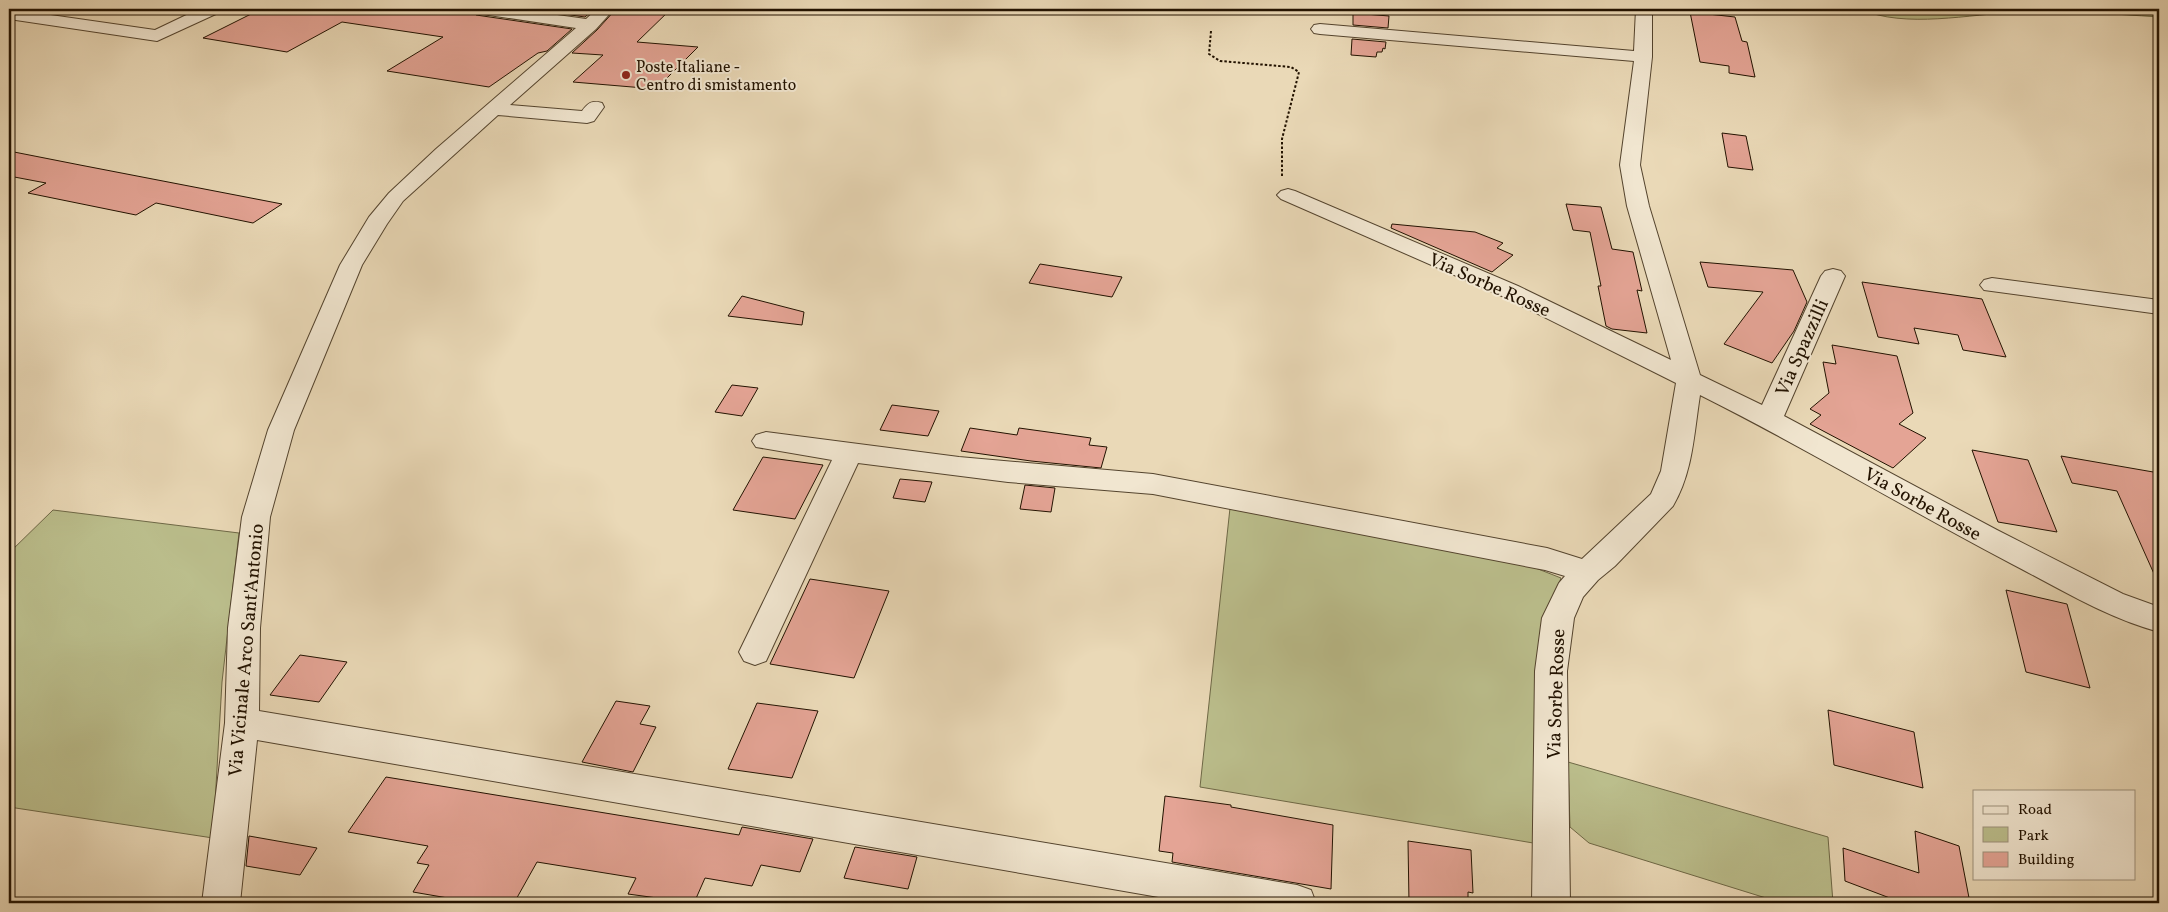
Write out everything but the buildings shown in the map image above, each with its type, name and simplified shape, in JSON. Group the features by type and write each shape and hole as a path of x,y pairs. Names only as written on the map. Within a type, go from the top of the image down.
{"street":[{"path":"9,14 157,36 212,9"},
{"name":"Via Vicinale Arco Sant'Antonio","path":"482,9 598,17"},
{"name":"Via Sorbe Rosse","path":"1552,903 1552,671 1558,618 1570,591 1586,572 1604,558 1663,499 1675,471 1689,380 1638,206 1630,166 1643,57 1644,9"},
{"name":"Via Vicinale Arco Sant'Antonio","path":"221,903 242,723 244,628 256,517 281,430 351,265 377,222 396,197 492,109 598,17"},
{"path":"1320,29 1643,57"},
{"path":"492,109 587,117 595,107"},
{"name":"Via Sorbe Rosse","path":"1288,195 1510,291 1769,419 1987,538 2112,602 2159,620"},
{"name":"Via Spazzilli","path":"1769,419 1833,276"},
{"path":"1992,285 2159,307"},
{"path":"766,441 849,453 1088,481 1154,484 1547,559 1586,572"},
{"path":"755,652 849,453"},
{"path":"242,723 1297,903"}],"path":[{"path":"1211,30 1210,54 1220,61 1291,67 1299,72 1282,139 1281,174 1288,195"}],"green space":[{"path":"1860,9 2148,9 2159,10 2159,17 2036,12 1917,19 1878,15"},
{"path":"1230,508 1533,567 1561,578 1545,622 1539,844 1200,787"},
{"path":"53,510 239,533 222,682 213,838 9,807 9,553"},
{"path":"1568,762 1828,837 1833,903 1782,903 1589,843 1570,827"}],"place":[{"name":"Poste Italiane - Centro di smistamento","path":"626,75"}]}
